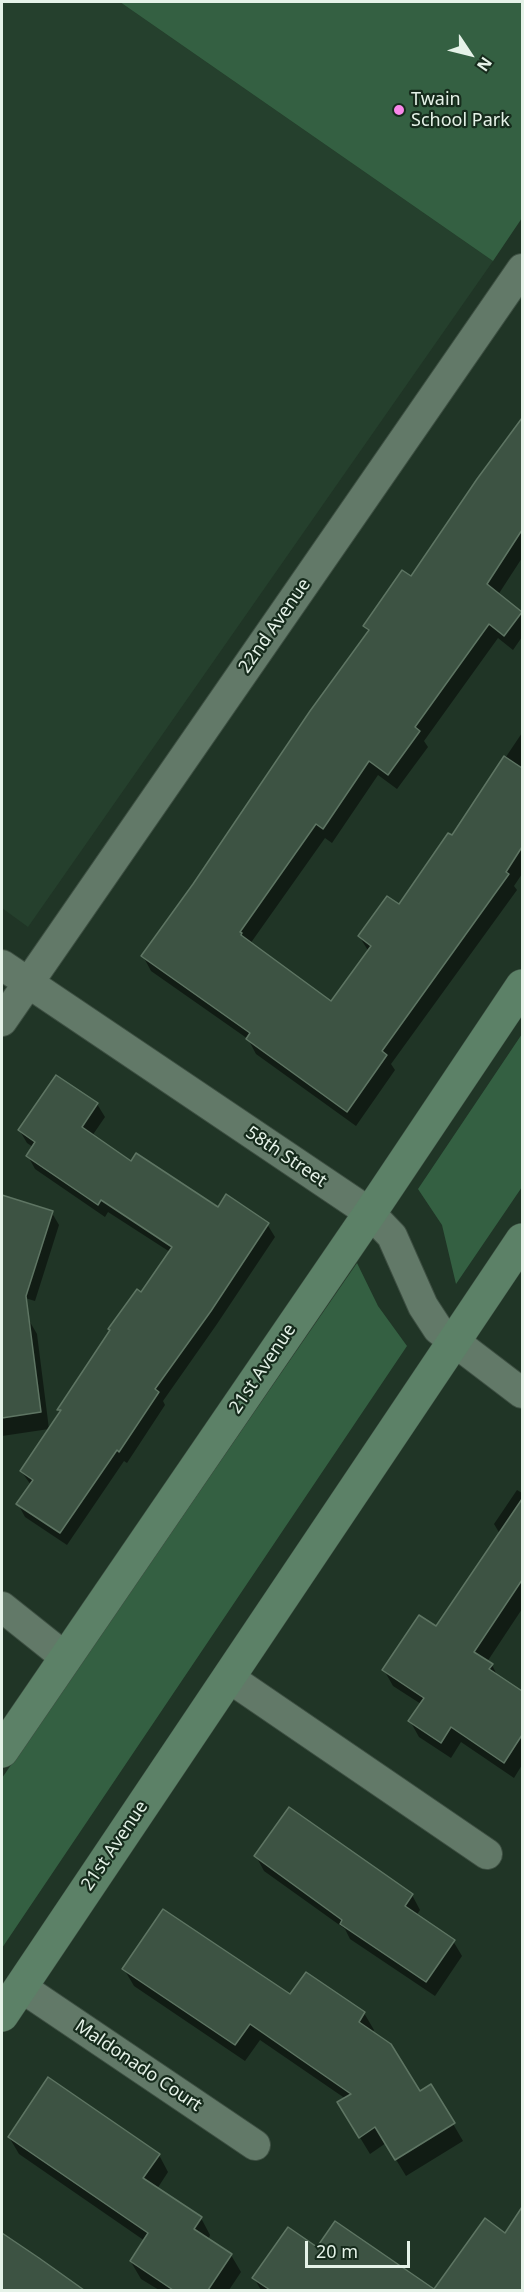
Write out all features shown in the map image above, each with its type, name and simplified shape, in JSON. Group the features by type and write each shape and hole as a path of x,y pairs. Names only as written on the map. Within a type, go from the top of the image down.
{"street":[{"name":"22nd Avenue","path":"2,1021 522,269"},
{"name":"58th Street","path":"2,965 370,1214 392,1236 428,1316 438,1329 453,1343 522,1393"},
{"name":"21st Avenue","path":"2,1751 370,1214 522,986"},
{"name":"21st Avenue","path":"2,2015 522,1240"},
{"path":"2,1607 66,1658"},
{"path":"228,1677 486,1854"},
{"name":"Maldonado Court","path":"21,1987 255,2145"}],"shaded area":[{"path":"2,2 120,2 493,261 28,927 2,908"},
{"name":"Twain School Park","path":"120,2 522,2 522,218 493,261"},
{"path":"522,1034 522,1187 456,1284 442,1225 418,1189"},
{"path":"357,1263 378,1306 407,1346 2,1948 2,1778"}],"building":[{"path":"522,418 522,530 487,584 522,612 504,636 489,624 415,727 420,731 388,775 369,761 323,829 316,824 240,932 331,1001 371,946 358,936 387,896 399,904 448,833 452,835 504,756 522,768 522,847 506,872 509,874 382,1051 387,1055 347,1112 246,1039 250,1033 141,956 193,884 310,711 369,630 363,626 402,570 411,576"},
{"path":"56,1075 98,1103 82,1127 131,1161 136,1153 218,1207 226,1194 269,1223 211,1311 155,1389 159,1392 119,1452 117,1450 60,1533 16,1504 33,1480 20,1471 61,1410 57,1410 110,1330 108,1329 137,1289 141,1292 172,1247 101,1200 98,1205 26,1156 35,1142 18,1130"},
{"path":"2,1195 53,1211 26,1296 41,1412 2,1418"},
{"path":"522,1499 522,1580 474,1652 493,1664 489,1669 522,1691 522,1735 504,1763 451,1727 441,1743 408,1721 424,1698 382,1670 419,1615 436,1626"},
{"path":"289,1807 413,1894 405,1906 455,1940 426,1982 340,1924 342,1920 254,1856"},
{"path":"163,1909 290,1994 306,1972 365,2012 359,2022 391,2044 420,2091 431,2084 455,2123 395,2160 375,2127 359,2138 337,2102 351,2094 250,2024 235,2045 122,1969"},
{"path":"48,2077 160,2154 143,2178 202,2217 194,2229 232,2254 208,2290 173,2290 130,2261 148,2233 8,2137"},
{"path":"522,2207 522,2290 270,2290 252,2278 288,2227 317,2247 335,2221 434,2289 485,2218 505,2233"},
{"path":"2,2233 39,2258 84,2290 2,2290"}],"place":[{"name":"Twain School Park","path":"399,110"}]}
